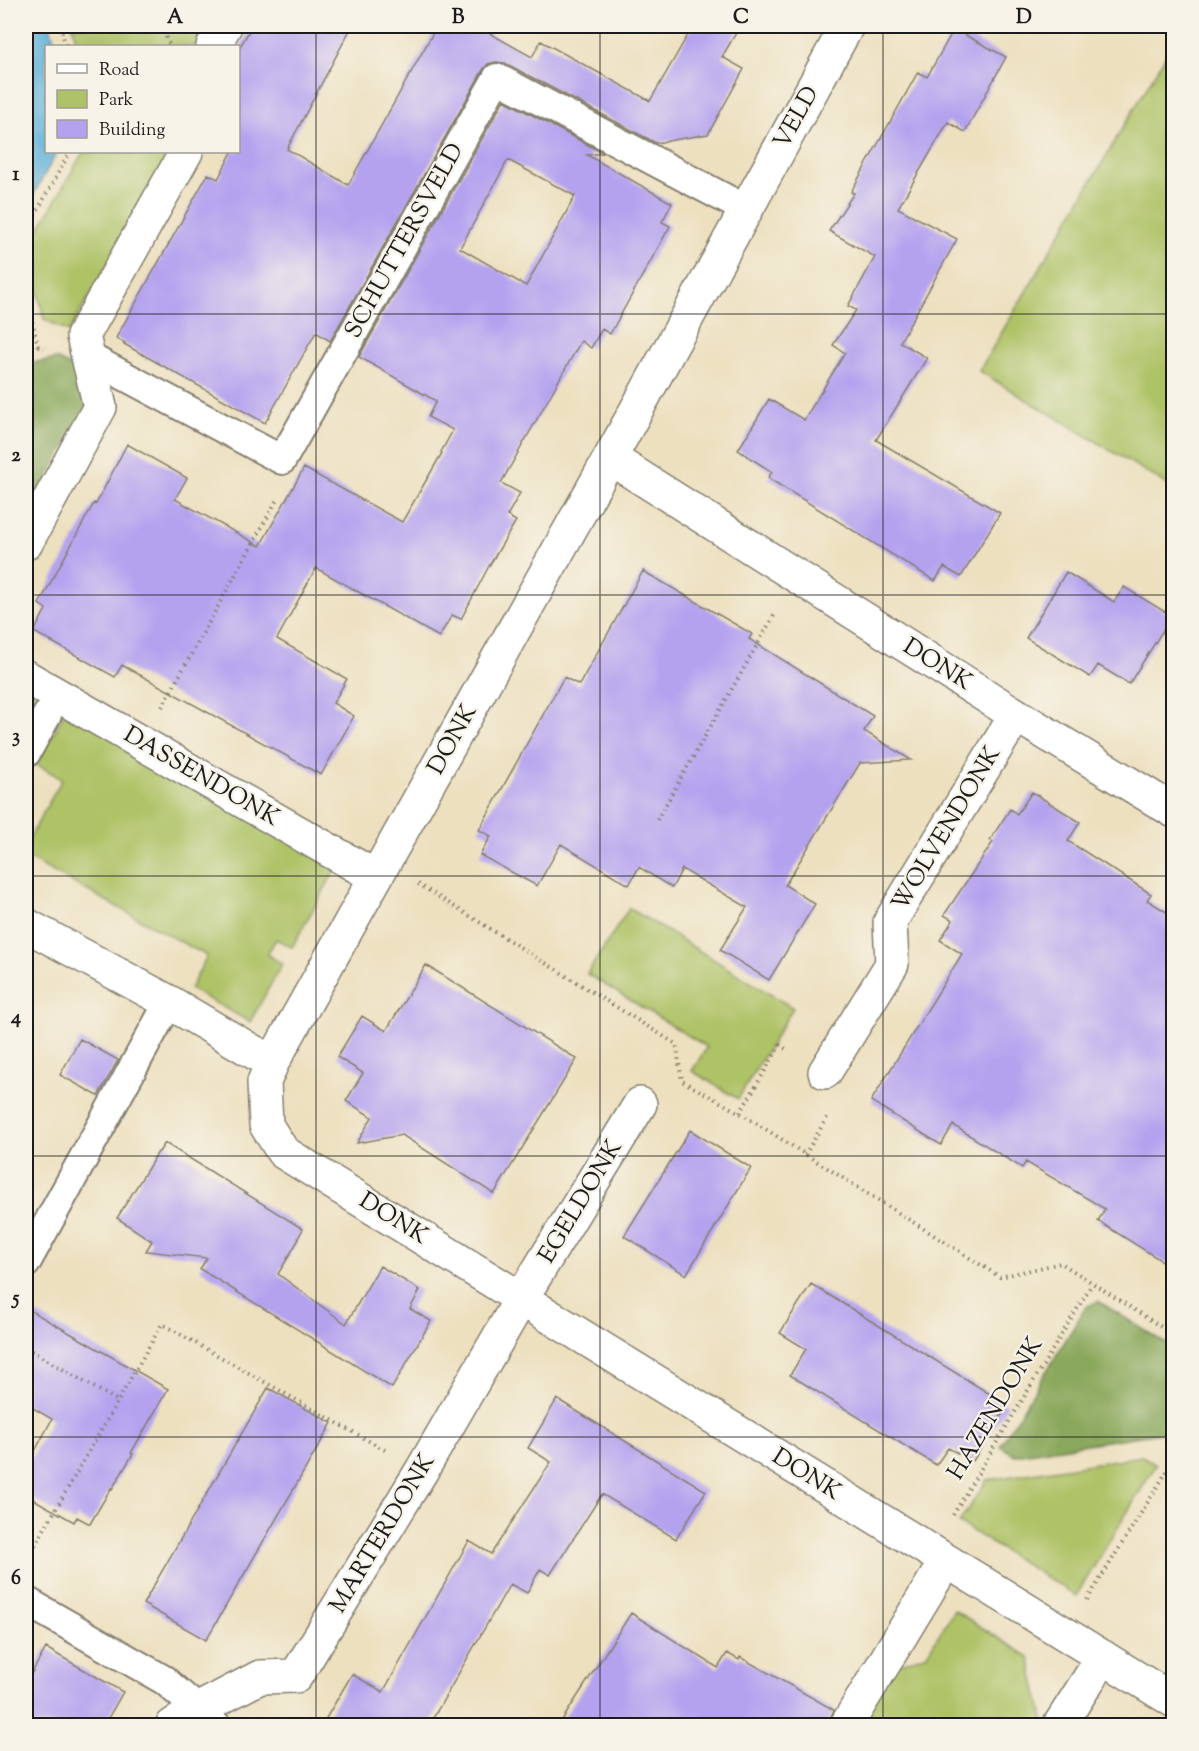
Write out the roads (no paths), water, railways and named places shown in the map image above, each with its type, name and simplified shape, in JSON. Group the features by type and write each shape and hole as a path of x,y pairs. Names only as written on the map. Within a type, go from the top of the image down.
{"street":[{"path":"214,45 225,26"},
{"name":"VELD","path":"747,210 848,26"},
{"path":"26,543 100,407 83,336 185,153"},
{"name":"DONK","path":"747,210 272,1063 264,1082 266,1125 283,1152 1173,1701"},
{"name":"DONK","path":"610,458 1016,715 1173,811"},
{"name":"DASSENDONK","path":"26,677 376,877"},
{"name":"WOLVENDONK","path":"825,1072 892,964 890,922 1016,715"},
{"path":"26,925 169,1002 272,1063"},
{"name":"EGELDONK","path":"521,1299 640,1104"},
{"name":"MARTERDONK","path":"196,1720 260,1677 296,1676 422,1470 521,1299"},
{"path":"846,1725 938,1557"},
{"path":"1059,1725 1103,1657"}],"lane":[{"name":"SCHUTTERSVELD","path":"88,357 282,460 497,78 747,210"},
{"path":"26,753 47,715"},
{"path":"26,1263 169,1002"},
{"path":"26,1601 164,1680 196,1720"}],"water":[{"path":"26,26 50,26 56,45 45,45 45,153 56,153 26,208"}]}
